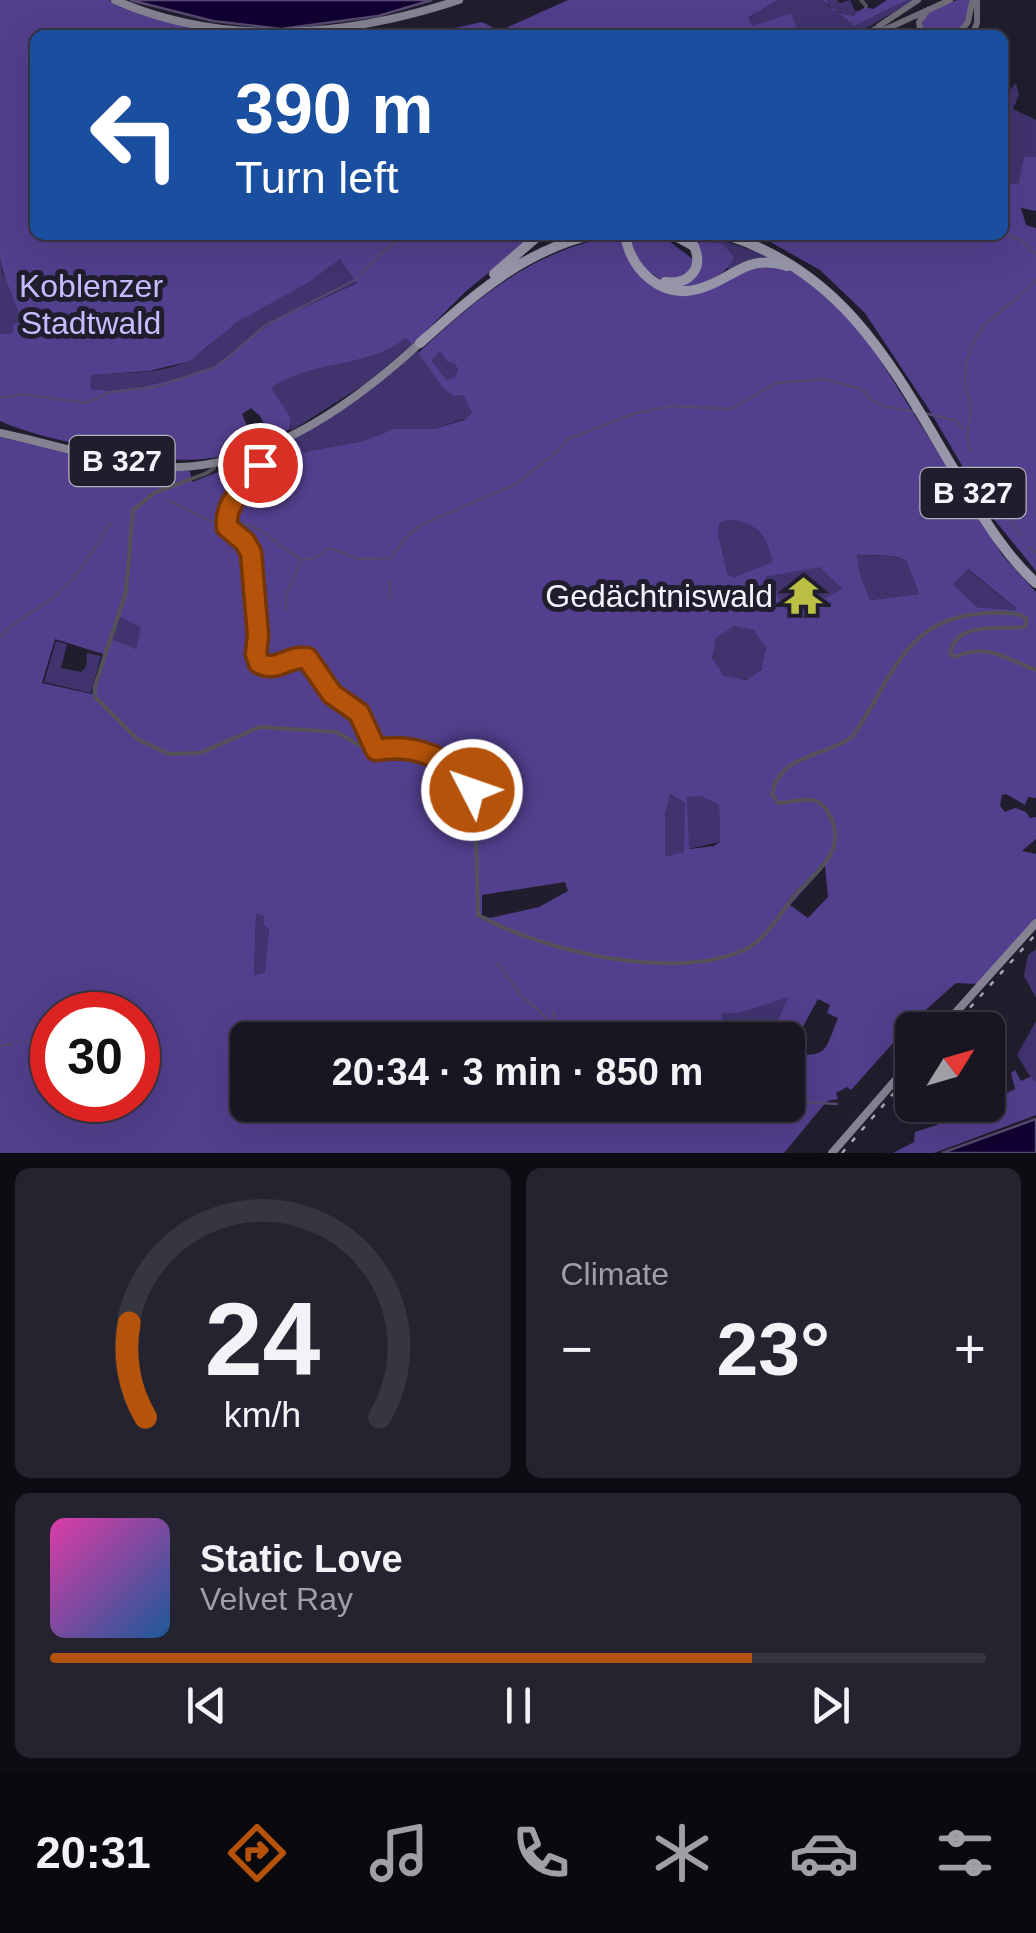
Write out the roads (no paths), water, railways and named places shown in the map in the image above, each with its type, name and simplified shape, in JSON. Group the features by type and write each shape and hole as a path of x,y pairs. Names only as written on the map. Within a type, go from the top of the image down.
{"highway":[{"path":"496,273 533,240"},
{"name":"B 327","path":"420,343 496,273 556,240"},
{"name":"B 327","path":"420,343 499,276 549,248 575,240"},
{"path":"627,240 639,269 654,283 670,289 704,288 755,262 776,262 811,276"},
{"path":"629,240 642,267 656,279 678,283 693,274 698,254 688,240"},
{"name":"B 327","path":"739,240 780,256 811,276 856,319 903,383"},
{"name":"B 327","path":"755,240 800,262 838,292 870,327 993,533 1036,580"}],"main road":[{"path":"115,0 150,14 239,30"},
{"path":"308,30 392,18 459,0"},
{"name":"B 327","path":"0,433 150,466 214,463 261,451 351,397 420,343"},
{"path":"956,1012 1036,923"},
{"path":"832,1153 895,1081"}],"street":[{"path":"861,0 866,6"},
{"path":"876,30 918,0"},
{"path":"877,30 934,3 950,0"},
{"path":"974,30 978,23 975,1"},
{"path":"962,30 975,1"},
{"path":"921,30 920,19 934,3"},
{"path":"261,451 260,465 230,504 226,520 227,527 245,542 251,553 257,658 262,665 273,667 299,657 307,658 332,694 359,713 376,750"},
{"path":"214,463 212,470 154,493 133,510 125,594 94,696 135,737 169,754 200,753 260,727 340,732 368,750 414,748 449,766 471,786 476,807 479,916 556,948 658,963 688,962 752,946 829,858 836,834 825,808 810,800 778,803 772,796 773,786 805,756 852,737 893,666 911,646 937,626 960,616 1017,614 1027,620 1024,628 974,630 956,641 950,654 954,658 984,649 1036,670"}],"waterway":[{"path":"1008,235 1034,252"},
{"path":"360,276 400,240"},
{"path":"220,364 266,325 357,279"},
{"path":"970,451 967,435 971,410 965,380 972,345 989,322 1036,280"},
{"path":"0,398 21,394 86,403 110,392 155,387 216,367"},
{"path":"286,610 286,595 302,560 315,558 330,548 359,559 391,558 405,538 421,525 516,484 568,439 636,413 673,406 731,409 776,383 826,379 864,390 870,399 884,406 916,412"},
{"path":"924,413 957,421 963,429"},
{"path":"973,467 1020,534"},
{"path":"170,501 210,521 221,522"},
{"path":"230,522 256,528 277,543"},
{"path":"0,637 69,583 110,523"},
{"path":"279,545 301,560"},
{"path":"1030,548 1036,553"},
{"path":"390,580 390,598"},
{"path":"496,962 523,997 551,1022"},
{"path":"553,1011 555,1022"},
{"path":"0,1046 13,1043"},
{"path":"805,1102 837,1104"}],"railway":[{"path":"966,1012 1036,934"},
{"path":"842,1153 895,1092"}],"place":[{"name":"Gedächtniswald","path":"803,596"}],"park label":[{"name":"Koblenzer Stadtwald","path":"91,304"}]}
